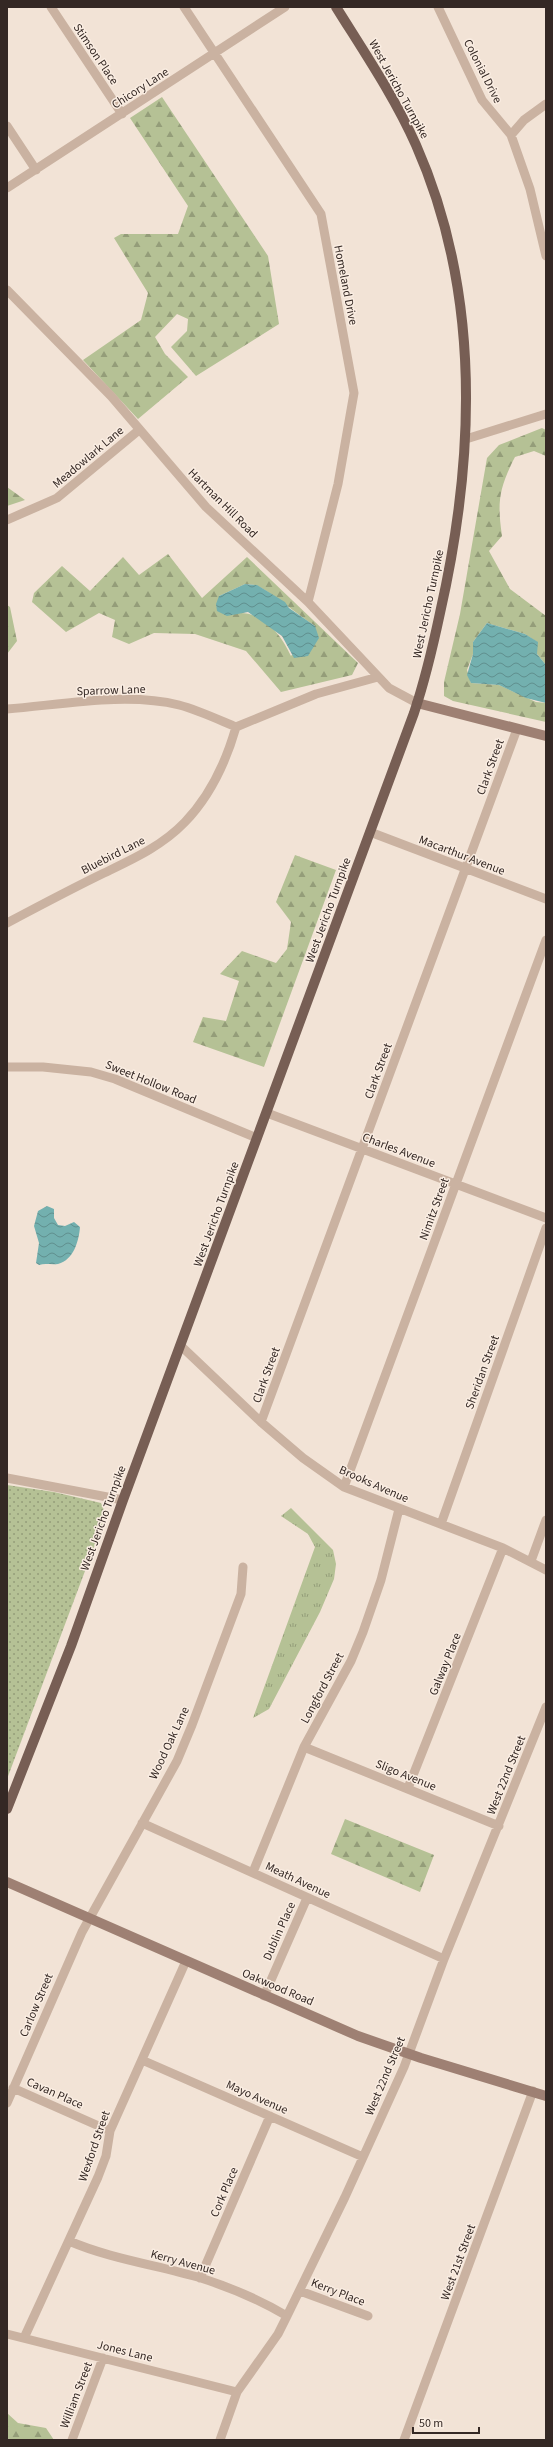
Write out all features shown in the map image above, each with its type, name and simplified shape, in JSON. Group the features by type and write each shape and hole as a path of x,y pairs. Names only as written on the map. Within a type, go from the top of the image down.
{"main road":[{"name":"West Jericho Turnpike","path":"7,1808 56,1687 123,1500 182,1346 417,703 450,569 460,501 466,439 466,375 460,302 456,274 440,211 416,145 393,100 336,7"},
{"path":"417,703 546,736"},
{"name":"Oakwood Road","path":"7,1882 358,2036 409,2054 546,2096"}],"street":[{"name":"Stimson Place","path":"51,7 122,114"},
{"name":"Homeland Drive","path":"184,7 321,214 354,393 338,484 308,602"},
{"name":"Chicory Lane","path":"7,188 285,7"},
{"name":"Colonial Drive","path":"438,7 482,100 510,135 530,189 546,256"},
{"path":"510,135 524,120 546,104"},
{"path":"7,126 36,170"},
{"name":"Hartman Hill Road","path":"7,290 111,396 206,507 308,602 389,688 417,703"},
{"path":"466,439 546,414"},
{"name":"Meadowlark Lane","path":"7,520 57,498 139,430"},
{"path":"236,727 316,694 378,677"},
{"name":"Sparrow Lane","path":"7,709 117,700 156,701 198,711 236,727"},
{"name":"Bluebird Lane","path":"7,923 138,858 165,840 185,822 207,794 219,775 236,727"},
{"name":"Clark Street","path":"261,1422 517,729"},
{"name":"Macarthur Avenue","path":"370,832 466,870 546,899"},
{"name":"Nimitz Street","path":"344,1487 546,940"},
{"name":"Sweet Hollow Road","path":"7,1067 43,1067 91,1072 116,1079 257,1138"},
{"name":"Charles Avenue","path":"267,1114 546,1218"},
{"name":"Sheridan Street","path":"441,1524 546,1228"},
{"name":"Brooks Avenue","path":"182,1346 261,1422 303,1458 344,1487 503,1548 546,1570"},
{"path":"7,1478 123,1500"},
{"name":"Longford Street","path":"253,1872 304,1747 351,1661 364,1632 381,1580 399,1509"},
{"path":"531,1561 546,1520"},
{"name":"Galway Place","path":"408,1788 503,1548"},
{"name":"Wood Oak Lane","path":"90,1919 177,1761 241,1594 243,1567"},
{"name":"West 22nd Street","path":"220,2440 237,2392 278,2334 300,2291 363,2157 409,2054 444,1959 546,1707"},
{"name":"Sligo Avenue","path":"304,1747 499,1826"},
{"name":"Meath Avenue","path":"142,1823 444,1959"},
{"name":"Dublin Place","path":"264,1996 307,1898"},
{"name":"Carlow Street","path":"7,2103 56,1988 90,1919"},
{"name":"Wexford Street","path":"24,2338 98,2178 106,2156 110,2131 186,1961"},
{"name":"Mayo Avenue","path":"142,2060 363,2157"},
{"name":"Cavan Place","path":"13,2088 110,2131"},
{"name":"West 21st Street","path":"404,2440 533,2091"},
{"name":"Cork Place","path":"200,2278 270,2116"},
{"name":"Kerry Avenue","path":"69,2241 104,2254 200,2278 241,2292 287,2316"},
{"name":"Kerry Place","path":"300,2291 368,2316"},
{"name":"Jones Lane","path":"7,2334 237,2392"},
{"name":"William Street","path":"72,2440 103,2358"}],"green space":[{"path":"162,97 268,256 279,324 196,376 171,347 187,331 188,319 177,314 155,337 165,354 188,377 138,419 83,360 141,320 148,293 114,238 121,234 178,234 188,206 130,118"},
{"path":"542,428 546,430 546,456 534,451 515,457 501,495 500,514 502,536 489,551 510,589 546,616 546,665 537,654 537,642 525,634 487,623 473,642 473,654 467,670 471,683 499,685 536,702 546,703 546,722 453,701 444,696 444,682 460,614 487,458 499,445"},
{"path":"7,487 25,500 7,506"},
{"path":"168,554 202,598 247,557 358,663 352,675 281,692 246,651 195,634 154,633 129,644 112,637 115,620 99,613 66,632 32,602 34,593 62,566 90,591 123,557 139,575","holes":["245,584 257,585 315,626 291,656 276,632 263,620 246,613 237,613 219,596"]},
{"path":"7,605 10,607 17,641 7,654"},
{"path":"295,855 336,870 264,1067 193,1042 203,1017 226,1021 239,981 220,974 242,951 276,963 287,949 291,922 276,902"},
{"path":"7,1485 54,1492 101,1503 106,1515 7,1779"},
{"path":"291,1508 333,1550 336,1564 334,1579 320,1612 269,1709 253,1718 315,1547 308,1534 281,1516"},
{"path":"345,1819 434,1855 420,1892 331,1854"},
{"path":"7,2413 18,2423 46,2428 54,2440 7,2440"}],"water":[{"path":"245,584 257,585 285,602 289,608 315,626 319,638 308,656 294,658 282,636 248,612 227,616 217,611 216,604 219,596"},
{"path":"487,623 525,634 538,642 537,654 546,665 546,703 526,698 499,685 471,683 467,675 473,654 473,642"},
{"path":"47,1206 54,1209 54,1218 58,1225 65,1226 74,1222 80,1227 75,1249 68,1258 58,1264 39,1265 36,1263 39,1243 34,1226 38,1211"}]}
